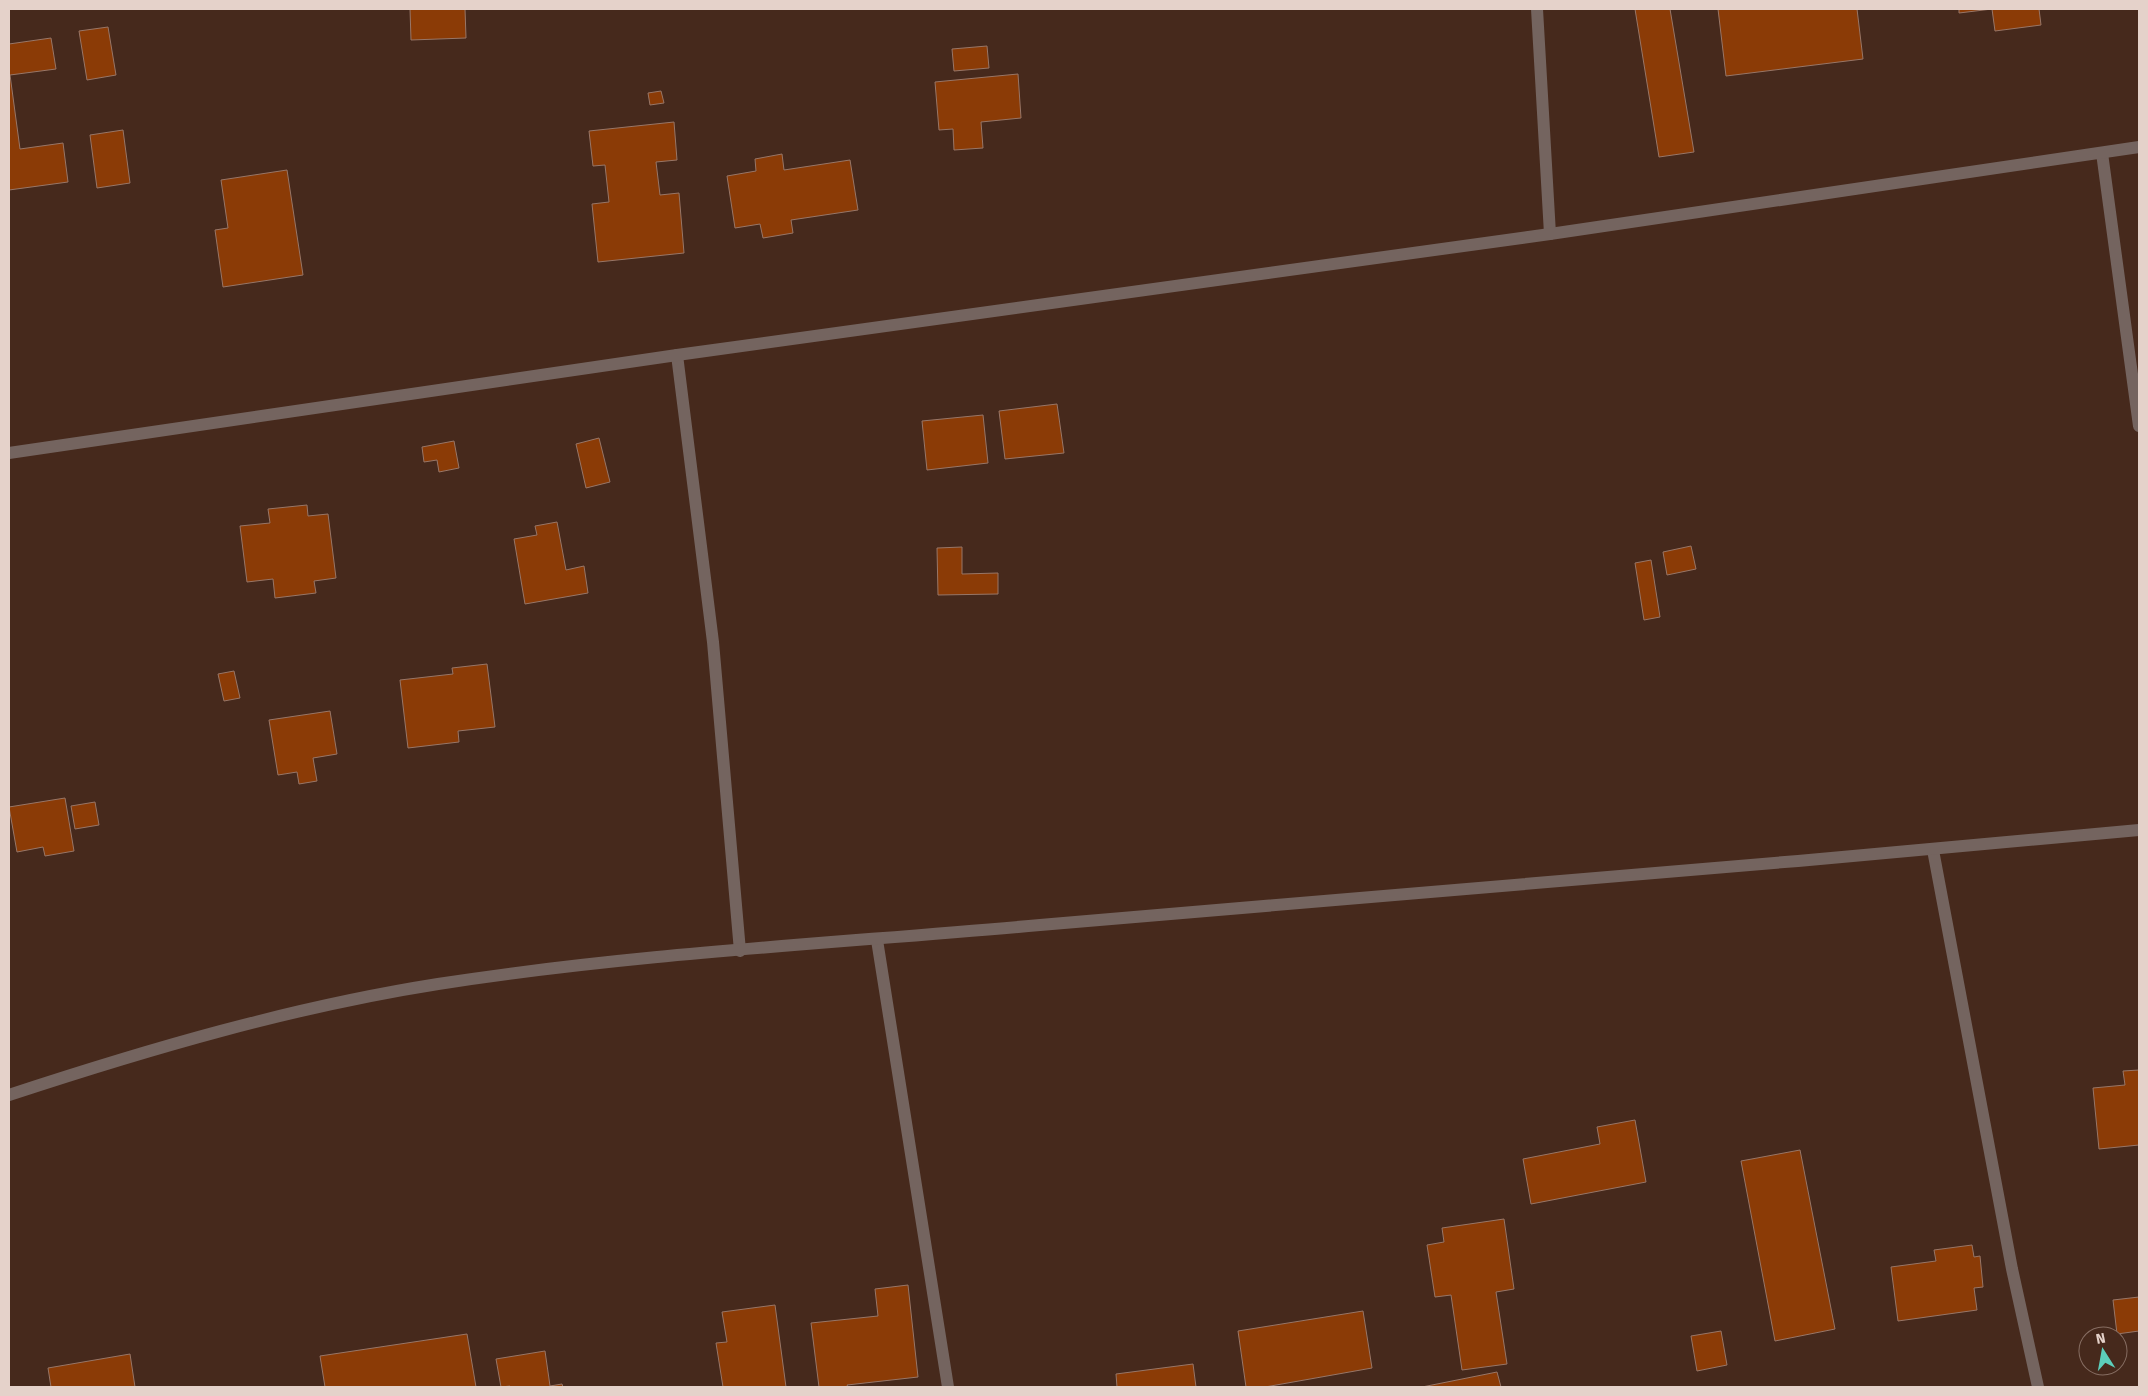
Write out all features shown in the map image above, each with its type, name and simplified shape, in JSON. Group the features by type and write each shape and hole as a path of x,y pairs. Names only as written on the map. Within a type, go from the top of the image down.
{"street":[{"path":"1537,9 1550,234"},
{"path":"9,453 677,355 1550,234 2139,147"},
{"path":"2102,152 2139,426"},
{"path":"677,355 713,642 740,951"},
{"path":"9,1094 115,1060 223,1030 335,1004 435,985 512,974 740,951 1934,850 2139,830"},
{"path":"1934,850 2012,1269 2038,1387"},
{"path":"877,940 948,1387"}],"building":[{"path":"410,9 465,9 466,38 411,40"},
{"path":"1635,9 1670,9 1694,152 1659,157"},
{"path":"1718,9 1857,9 1863,59 1726,76"},
{"path":"1959,9 1992,9 1959,13"},
{"path":"1992,9 2039,9 2041,25 1995,31"},
{"path":"108,27 116,75 87,80 79,31"},
{"path":"51,38 56,69 10,75 20,149 63,143 68,182 9,190 9,44"},
{"path":"987,46 989,68 954,71 952,49"},
{"path":"1018,74 1021,118 981,122 983,148 954,150 953,129 939,130 935,82"},
{"path":"661,91 664,103 650,105 648,93"},
{"path":"674,122 677,160 656,162 660,195 679,193 684,253 598,262 592,204 609,202 605,165 593,166 589,131"},
{"path":"123,130 130,183 97,188 90,135"},
{"path":"782,154 784,170 850,160 858,210 791,220 793,233 763,238 760,224 735,228 727,176 756,171 755,159"},
{"path":"287,170 303,275 223,287 215,230 228,228 221,180"},
{"path":"1057,404 1064,453 1005,459 999,411"},
{"path":"983,415 988,463 927,470 922,421"},
{"path":"599,438 610,482 586,488 576,444"},
{"path":"454,441 459,468 439,472 437,460 424,462 422,447"},
{"path":"307,505 308,516 328,514 336,578 314,581 316,593 275,598 273,579 247,582 240,526 270,523 268,509"},
{"path":"557,522 566,570 584,566 588,593 525,604 514,539 537,535 535,526"},
{"path":"1691,546 1696,569 1667,575 1663,552"},
{"path":"962,547 962,574 998,573 998,594 938,595 937,548"},
{"path":"1651,560 1660,617 1644,620 1635,563"},
{"path":"487,664 495,727 458,731 459,742 408,748 400,680 453,674 452,668"},
{"path":"234,671 240,698 224,701 218,674"},
{"path":"330,711 337,754 313,758 317,781 299,784 297,772 278,775 269,720"},
{"path":"65,798 74,851 45,856 43,847 17,852 9,807"},
{"path":"95,802 99,825 75,829 71,806"},
{"path":"2139,1070 2139,1145 2099,1149 2093,1088 2125,1085 2123,1071"},
{"path":"1635,1120 1646,1182 1531,1204 1523,1159 1600,1144 1597,1127"},
{"path":"1800,1150 1835,1329 1775,1341 1741,1161"},
{"path":"1504,1219 1514,1289 1496,1292 1507,1364 1462,1370 1451,1295 1435,1297 1427,1245 1444,1242 1442,1228"},
{"path":"1972,1245 1974,1257 1980,1256 1983,1287 1974,1288 1977,1310 1898,1321 1891,1267 1936,1261 1934,1250"},
{"path":"908,1285 918,1377 847,1385 848,1387 819,1387 811,1323 878,1316 875,1289"},
{"path":"2139,1297 2139,1331 2128,1332 2128,1326 2116,1326 2113,1300"},
{"path":"775,1305 786,1387 723,1387 716,1343 727,1342 722,1312"},
{"path":"1363,1311 1372,1368 1265,1387 1246,1387 1238,1331"},
{"path":"1721,1331 1727,1365 1697,1371 1691,1336"},
{"path":"467,1334 476,1387 325,1387 320,1356"},
{"path":"545,1351 550,1386 562,1384 563,1387 501,1387 496,1359"},
{"path":"130,1354 135,1387 51,1387 48,1368"},
{"path":"1193,1364 1196,1387 1117,1387 1116,1374"},
{"path":"1497,1372 1501,1387 1422,1387"}]}
